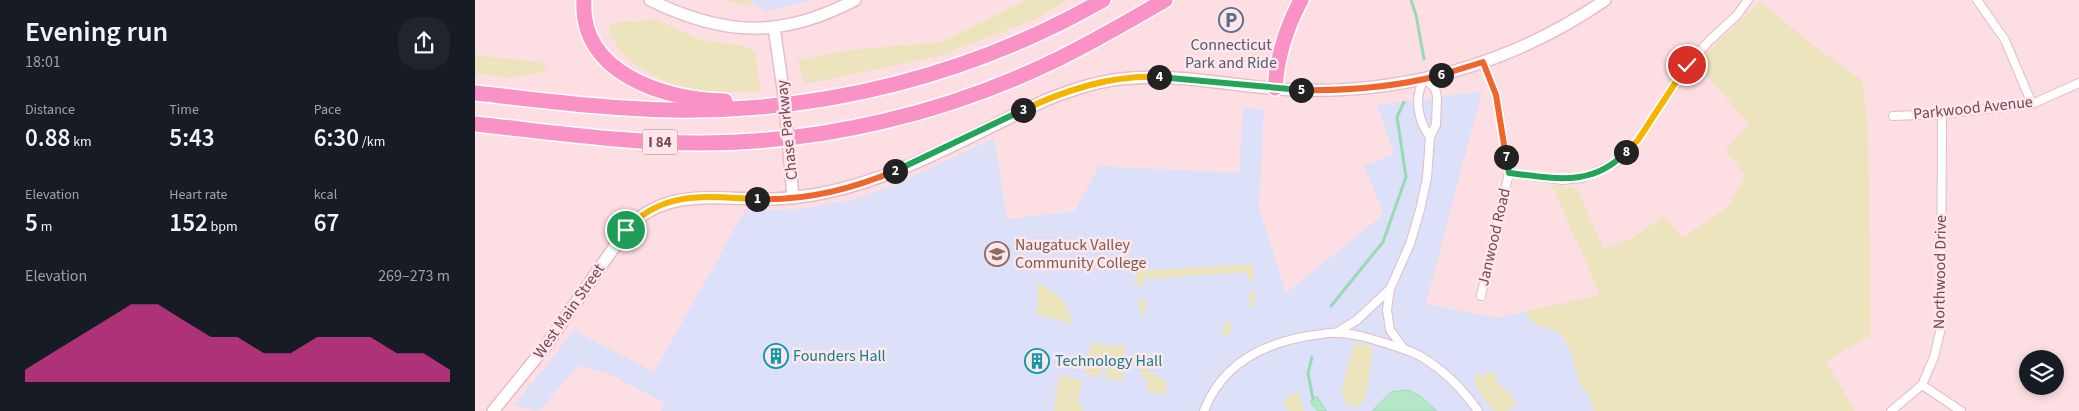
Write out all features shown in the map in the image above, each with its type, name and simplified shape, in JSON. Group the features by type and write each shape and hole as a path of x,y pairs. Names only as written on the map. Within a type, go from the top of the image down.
{"highway":[{"path":"584,0 584,18 587,30 601,53 622,73 649,88 683,96 718,101 841,96"},
{"name":"I 84","path":"475,93 599,106 671,110 771,107 841,96 912,80 977,59 1041,33 1103,0"},
{"name":"I 84","path":"475,124 596,137 702,143 772,139 845,129 921,111 1005,82 1086,45 1165,0"},
{"path":"1275,88 1276,68 1281,49 1301,0"}],"main road":[{"path":"650,0 702,22 739,28 774,28 826,13 855,0"},
{"name":"Chase Parkway","path":"774,28 781,70 793,198 838,190 878,178 919,161 1046,100 1069,91 1110,80 1178,78 1275,88 1344,90 1393,85 1425,79 1514,51 1557,30 1605,0"},
{"name":"West Main Street","path":"493,411 555,334 621,236 644,213 667,202 689,198 793,198"}],"street":[{"path":"1509,173 1562,180 1583,178 1617,162 1638,140 1687,65 1737,15 1748,0"},
{"path":"1977,0 2005,40 2032,104"},
{"name":"Janwood Road","path":"1481,296 1509,173 1496,95 1483,62"},
{"path":"1404,349 1390,330 1387,310 1390,289 1410,244 1420,210 1427,178 1430,137 1436,125 1437,97 1435,88 1425,79 1419,91 1418,99 1421,122 1430,137"},
{"name":"Parkwood Avenue","path":"1893,116 1941,114 2032,104 2079,82"},
{"name":"Northwood Drive","path":"1891,411 1923,385 1934,358 1941,328 1941,114"},
{"path":"1336,332 1357,320 1390,289"},
{"path":"1204,411 1210,396 1224,377 1236,366 1260,350 1294,338 1336,332 1367,338 1404,349 1436,366 1469,398 1477,411"},
{"path":"1923,385 1961,411"}],"shaded area":[{"path":"723,0 751,0 750,7"},
{"path":"744,0 813,0 767,11"},
{"path":"1026,0 1067,0 1038,18 937,57 805,84 797,60 858,49 942,42"},
{"path":"1760,1 1809,42 1862,80 1868,128 1871,335 1826,361 1855,411 1594,411 1591,399 1579,381 1572,354 1562,336 1553,330 1535,323 1531,320 1527,311 1600,295 1552,185 1577,188 1604,249 1634,237 1664,216 1682,238 1727,208 1746,176 1725,150 1749,124 1696,63"},
{"path":"656,19 701,40 745,46 755,53 761,92 703,90 669,82 645,71 634,63 616,44 609,33 612,23"},
{"path":"475,55 541,62 548,71 511,78 475,74"},
{"name":"Naugatuck Valley Community College","path":"1482,91 1426,304 1498,318 1527,311 1537,325 1557,332 1563,338 1572,354 1579,380 1591,397 1594,411 661,411 665,403 607,373 578,366 539,411 513,405 544,369 573,330 654,372 745,210 801,209 855,199 897,184 994,138 1007,219 1075,211 1099,166 1239,173 1243,108 1264,109 1259,207 1286,293 1384,214 1364,166 1394,154 1377,105"},
{"path":"1253,265 1253,281 1248,280 1247,272 1144,279 1143,287 1137,286 1137,271"},
{"path":"1038,282 1060,298 1068,309 1072,324 1036,314"},
{"path":"1250,291 1255,292 1254,308 1249,307"},
{"path":"1140,298 1145,299 1145,315 1140,314 1138,300"},
{"path":"1229,320 1232,329 1230,334 1222,337 1221,330 1225,329 1225,322"},
{"path":"1092,342 1107,346 1125,345 1123,381 1106,378 1106,368 1102,367 1099,378 1085,374"},
{"path":"1354,343 1373,346 1366,396 1358,407 1346,404 1341,392"},
{"path":"1145,369 1167,382 1164,395 1146,390 1148,379 1142,378 1140,370"},
{"path":"1491,371 1495,375 1497,383 1512,395 1517,405 1506,411 1496,411 1485,400 1475,381 1475,376 1479,373 1482,377"},
{"path":"1065,375 1082,382 1077,402 1083,404 1082,411 1053,411 1059,378"},
{"path":"1408,390 1420,396 1437,411 1372,411 1391,392"},
{"path":"1298,391 1304,411 1289,411 1282,402"},
{"path":"1317,396 1327,411 1318,411 1310,402"}],"waterway":[{"path":"1411,0 1416,15 1424,59"},
{"path":"1331,306 1383,242 1406,177 1397,117 1404,102"},
{"path":"1312,357 1308,373 1313,399"}],"place":[{"name":"Connecticut Park and Ride","path":"1231,20"},
{"name":"Naugatuck Valley Community College","path":"997,254"},
{"name":"Founders Hall","path":"776,356"},
{"name":"Technology Hall","path":"1037,361"}],"route":[{"path":"626,230 649,210 681,198 699,196 763,199 793,198 820,194 856,185 908,165 1069,91 1110,80 1135,78 1183,79 1295,90 1344,90 1393,85 1425,79 1483,62 1496,95 1509,173 1562,180 1583,178 1617,162 1638,140 1663,105 1687,65"}]}
